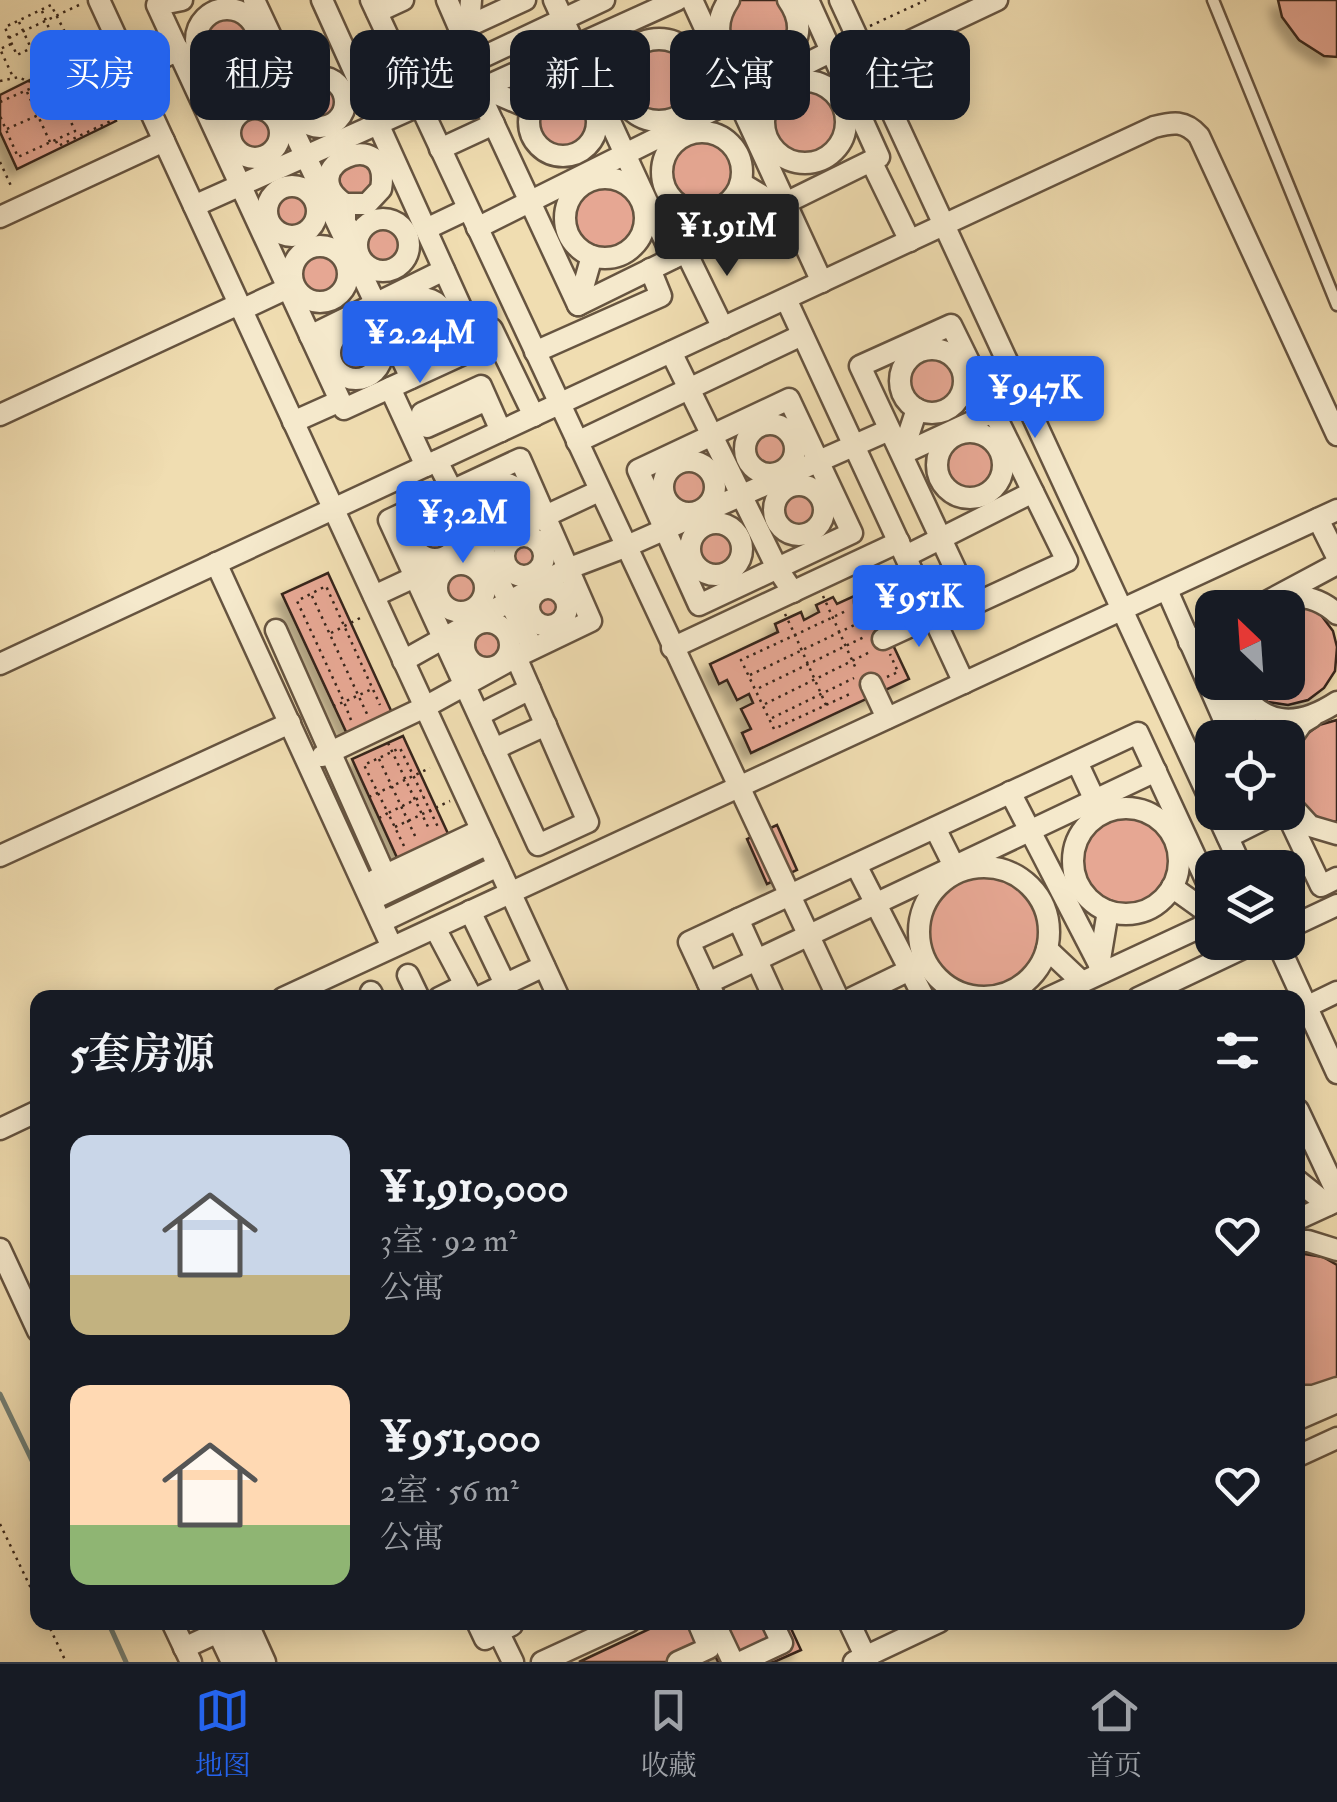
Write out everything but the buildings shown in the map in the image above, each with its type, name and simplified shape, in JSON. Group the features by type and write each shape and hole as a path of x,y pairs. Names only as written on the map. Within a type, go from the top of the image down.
{"street":[{"path":"98,0 112,30"},
{"path":"182,0 157,5 190,64"},
{"path":"385,30 374,6 402,0"},
{"path":"447,0 460,30 513,2"},
{"path":"468,26 471,0"},
{"path":"490,52 559,10 604,0"},
{"path":"610,30 677,0"},
{"path":"672,30 677,0"},
{"path":"692,0 709,30"},
{"path":"702,0 724,9"},
{"path":"840,0 853,30"},
{"path":"914,30 997,0"},
{"path":"326,1 344,58 374,126 372,180 441,272 447,320 435,348"},
{"path":"798,30 799,2"},
{"path":"799,2 829,52"},
{"path":"163,17 226,7"},
{"path":"226,7 247,30"},
{"path":"187,55 196,33 226,7"},
{"path":"634,19 638,30"},
{"path":"650,42 670,41"},
{"path":"810,48 829,52"},
{"path":"810,61 829,52"},
{"path":"170,60 190,56"},
{"path":"293,422 342,405 380,317 392,266 409,241 372,180 344,96 331,80 344,58"},
{"path":"330,68 344,58"},
{"path":"490,116 559,239 578,305"},
{"path":"650,119 708,132 729,144 742,169 735,195 710,210 665,262"},
{"path":"154,120 555,990"},
{"path":"220,120 232,145 310,225 406,346 435,348 481,338"},
{"path":"220,120 243,186 310,225 368,266 441,272"},
{"path":"279,120 275,150 310,225 361,368"},
{"path":"288,120 305,157 310,225 331,295 361,368 452,490 493,579 588,622 591,620 493,579 452,490"},
{"path":"299,120 372,180 407,197"},
{"path":"374,126 383,120"},
{"path":"426,120 834,990"},
{"path":"532,120 531,133 545,150 560,156 578,152 590,142 598,120"},
{"path":"535,352 661,296 665,262 645,194 613,120"},
{"path":"618,181 639,120"},
{"path":"684,120 665,159 664,184 676,202 710,210 731,230"},
{"path":"305,157 473,219 537,199 588,177 627,152 694,120"},
{"path":"729,144 736,120"},
{"path":"753,120 822,282"},
{"path":"762,140 763,120"},
{"path":"729,144 762,140 780,156 807,164 832,153 842,139 845,120"},
{"path":"578,305 880,157 858,120"},
{"path":"895,120 1195,767"},
{"path":"0,664 1154,127 1182,123 1198,136 1337,436"},
{"path":"440,149 494,124"},
{"path":"372,180 374,126"},
{"path":"372,180 374,126"},
{"path":"505,148 531,133"},
{"path":"596,133 627,152 665,159"},
{"path":"842,139 873,160 910,240"},
{"path":"0,217 164,141"},
{"path":"537,199 545,150"},
{"path":"578,152 588,177"},
{"path":"243,186 244,156"},
{"path":"305,157 310,225"},
{"path":"380,317 331,295 295,286 310,225 338,160 407,197"},
{"path":"821,160 830,181"},
{"path":"786,203 790,161"},
{"path":"559,239 592,256 608,258 634,246 641,235 644,208 638,195 618,181 588,177"},
{"path":"559,239 570,198 588,177"},
{"path":"372,180 407,197"},
{"path":"0,416 240,307 310,225 372,180"},
{"path":"741,183 786,203"},
{"path":"645,194 664,184"},
{"path":"243,186 310,225"},
{"path":"194,206 243,186"},
{"path":"537,199 566,210"},
{"path":"641,235 722,328"},
{"path":"622,254 665,262"},
{"path":"578,305 592,256"},
{"path":"342,405 380,317 441,272"},
{"path":"331,295 380,317"},
{"path":"380,317 416,298 444,303 481,338 534,416"},
{"path":"786,299 964,683"},
{"path":"361,368 382,357 380,317"},
{"path":"361,368 481,338 518,317"},
{"path":"917,488 938,471 944,446 956,432 972,432 998,443 1033,492 1067,561 972,605 889,430 860,366 916,347 951,325 965,365 993,412 998,443 1003,471 987,504"},
{"path":"941,350 947,327"},
{"path":"577,442 802,334"},
{"path":"916,347 941,350 965,365"},
{"path":"902,454 906,360 916,347"},
{"path":"671,352 712,435 765,490 848,534 852,532 765,490 640,470 664,498 702,516 744,495 765,490"},
{"path":"866,364 932,413 946,410 961,393 965,365"},
{"path":"878,406 906,393"},
{"path":"961,393 993,412"},
{"path":"765,490 710,501 688,554 699,605 765,490 789,399 785,401 765,490 785,595"},
{"path":"487,400 501,430"},
{"path":"946,410 956,432"},
{"path":"902,454 993,412"},
{"path":"376,602 625,547 765,490 889,430"},
{"path":"712,435 765,490 777,568"},
{"path":"712,435 765,490 777,568"},
{"path":"902,454 938,471 955,494 987,504"},
{"path":"308,763 424,706 493,579 520,459 514,462 493,579 479,715 538,845 588,822 530,689 493,579 481,546"},
{"path":"1003,471 1033,492"},
{"path":"666,475 765,490 699,568 666,529 666,475"},
{"path":"452,490 493,579"},
{"path":"744,495 765,490"},
{"path":"744,495 765,490"},
{"path":"765,490 777,568"},
{"path":"765,490 777,568"},
{"path":"403,661 599,491"},
{"path":"672,648 785,595 940,538 987,504 1033,492"},
{"path":"940,538 955,494"},
{"path":"306,990 1327,514 1333,564 1315,599"},
{"path":"481,546 493,579"},
{"path":"481,546 493,579"},
{"path":"481,546 493,579"},
{"path":"216,563 392,947"},
{"path":"1287,590 1333,564"},
{"path":"865,601 916,579"},
{"path":"1167,590 1195,624"},
{"path":"1305,597 1337,614"},
{"path":"884,642 933,616"},
{"path":"276,630 362,825 413,860 442,892 470,911"},
{"path":"871,684 887,718"},
{"path":"479,715 530,689"},
{"path":"1216,720 1208,703 1214,700 1223,720"},
{"path":"1245,700 1260,712 1279,719 1300,720 1333,707"},
{"path":"1305,721 1333,707"},
{"path":"1305,721 1333,707"},
{"path":"1258,720 1260,712"},
{"path":"0,856 290,722"},
{"path":"494,749 546,725"},
{"path":"1151,773 1098,807 1032,829 756,960 711,990 689,942 1138,733 1151,773 1195,868"},
{"path":"1077,762 1098,807"},
{"path":"1145,811 1151,773"},
{"path":"1010,792 1071,890 1101,969"},
{"path":"1098,807 1145,811 1178,833"},
{"path":"1071,890 1074,846 1098,807"},
{"path":"1305,820 1315,828 1337,834"},
{"path":"935,828 954,866"},
{"path":"1315,828 1315,874"},
{"path":"1032,829 1074,846"},
{"path":"1013,874 1032,829"},
{"path":"1225,830 1234,850"},
{"path":"1228,837 1243,830"},
{"path":"1292,830 1321,886 1337,878"},
{"path":"1071,890 1108,911 1136,914 1150,908 1172,887 1179,865 1178,833"},
{"path":"367,892 413,860 454,843 485,837"},
{"path":"454,843 474,878 470,911 492,990"},
{"path":"413,860 415,906 431,930 490,990"},
{"path":"856,865 918,966 951,990"},
{"path":"381,922 498,866"},
{"path":"922,990 918,966 922,915 934,891 949,877 970,868 992,868 1013,874 1031,887 1043,906 1049,927 1047,949 1037,969 1014,990"},
{"path":"1172,887 1195,895"},
{"path":"1043,906 1071,890"},
{"path":"879,902 922,915"},
{"path":"1305,920 1337,905"},
{"path":"1150,908 1166,943"},
{"path":"1101,969 1108,911"},
{"path":"738,920 770,990"},
{"path":"1065,990 1101,969 1195,930"},
{"path":"1047,949 1082,982"},
{"path":"1155,990 1218,960"},
{"path":"1285,960 1298,990"},
{"path":"499,990 544,966"},
{"path":"868,990 918,966"},
{"path":"408,975 415,990"},
{"path":"1337,992 1306,1007 1330,1039 1337,1073"},
{"path":"0,1129 30,1115"},
{"path":"1305,1137 1329,1247"},
{"path":"1305,1187 1323,1206"},
{"path":"0,1249 30,1314"},
{"path":"1305,1396 1336,1395"},
{"path":"1305,1415 1336,1395"},
{"path":"1305,1453 1337,1438"},
{"path":"176,1630 187,1655 223,1630"},
{"path":"233,1630 247,1658"},
{"path":"233,1630 247,1658"},
{"path":"502,1630 513,1662"},
{"path":"542,1662 611,1630"},
{"path":"678,1662 709,1648 701,1630"},
{"path":"718,1630 733,1662"},
{"path":"741,1662 782,1643 776,1630"},
{"path":"853,1630 862,1660 911,1630"}],"lane":[{"path":"1213,0 1337,305"}],"path":[{"path":"9,38 89,0"},
{"path":"887,30 926,0"},
{"path":"30,49 17,55 5,27 52,5 65,30"},
{"path":"41,10 49,30"},
{"path":"19,20 30,45"},
{"path":"12,44 0,49 14,77"},
{"path":"0,81 14,77 28,82 30,94"},
{"path":"0,102 28,89"},
{"path":"0,116 18,157 75,131 70,120"},
{"path":"6,130 30,120"},
{"path":"40,120 58,146 113,120"},
{"path":"0,162 21,207"},
{"path":"311,594 367,714 352,722 297,600 326,586 381,708"},
{"path":"785,595 795,635 826,705"},
{"path":"749,676 872,616 865,601 741,660 774,728 898,672 878,630 756,689"},
{"path":"330,633 376,602"},
{"path":"770,719 859,675 833,617"},
{"path":"763,704 884,642"},
{"path":"313,713 372,689"},
{"path":"413,860 364,765 400,748 430,810 454,843"},
{"path":"392,752 422,814 413,860"},
{"path":"378,758 408,820 413,860"},
{"path":"378,793 414,776"},
{"path":"362,825 423,796"},
{"path":"394,827 430,810"},
{"path":"0,1524 30,1586"},
{"path":"51,1630 66,1662"}],"waterway":[{"path":"0,1394 30,1456"},
{"path":"112,1630 126,1662"}]}
